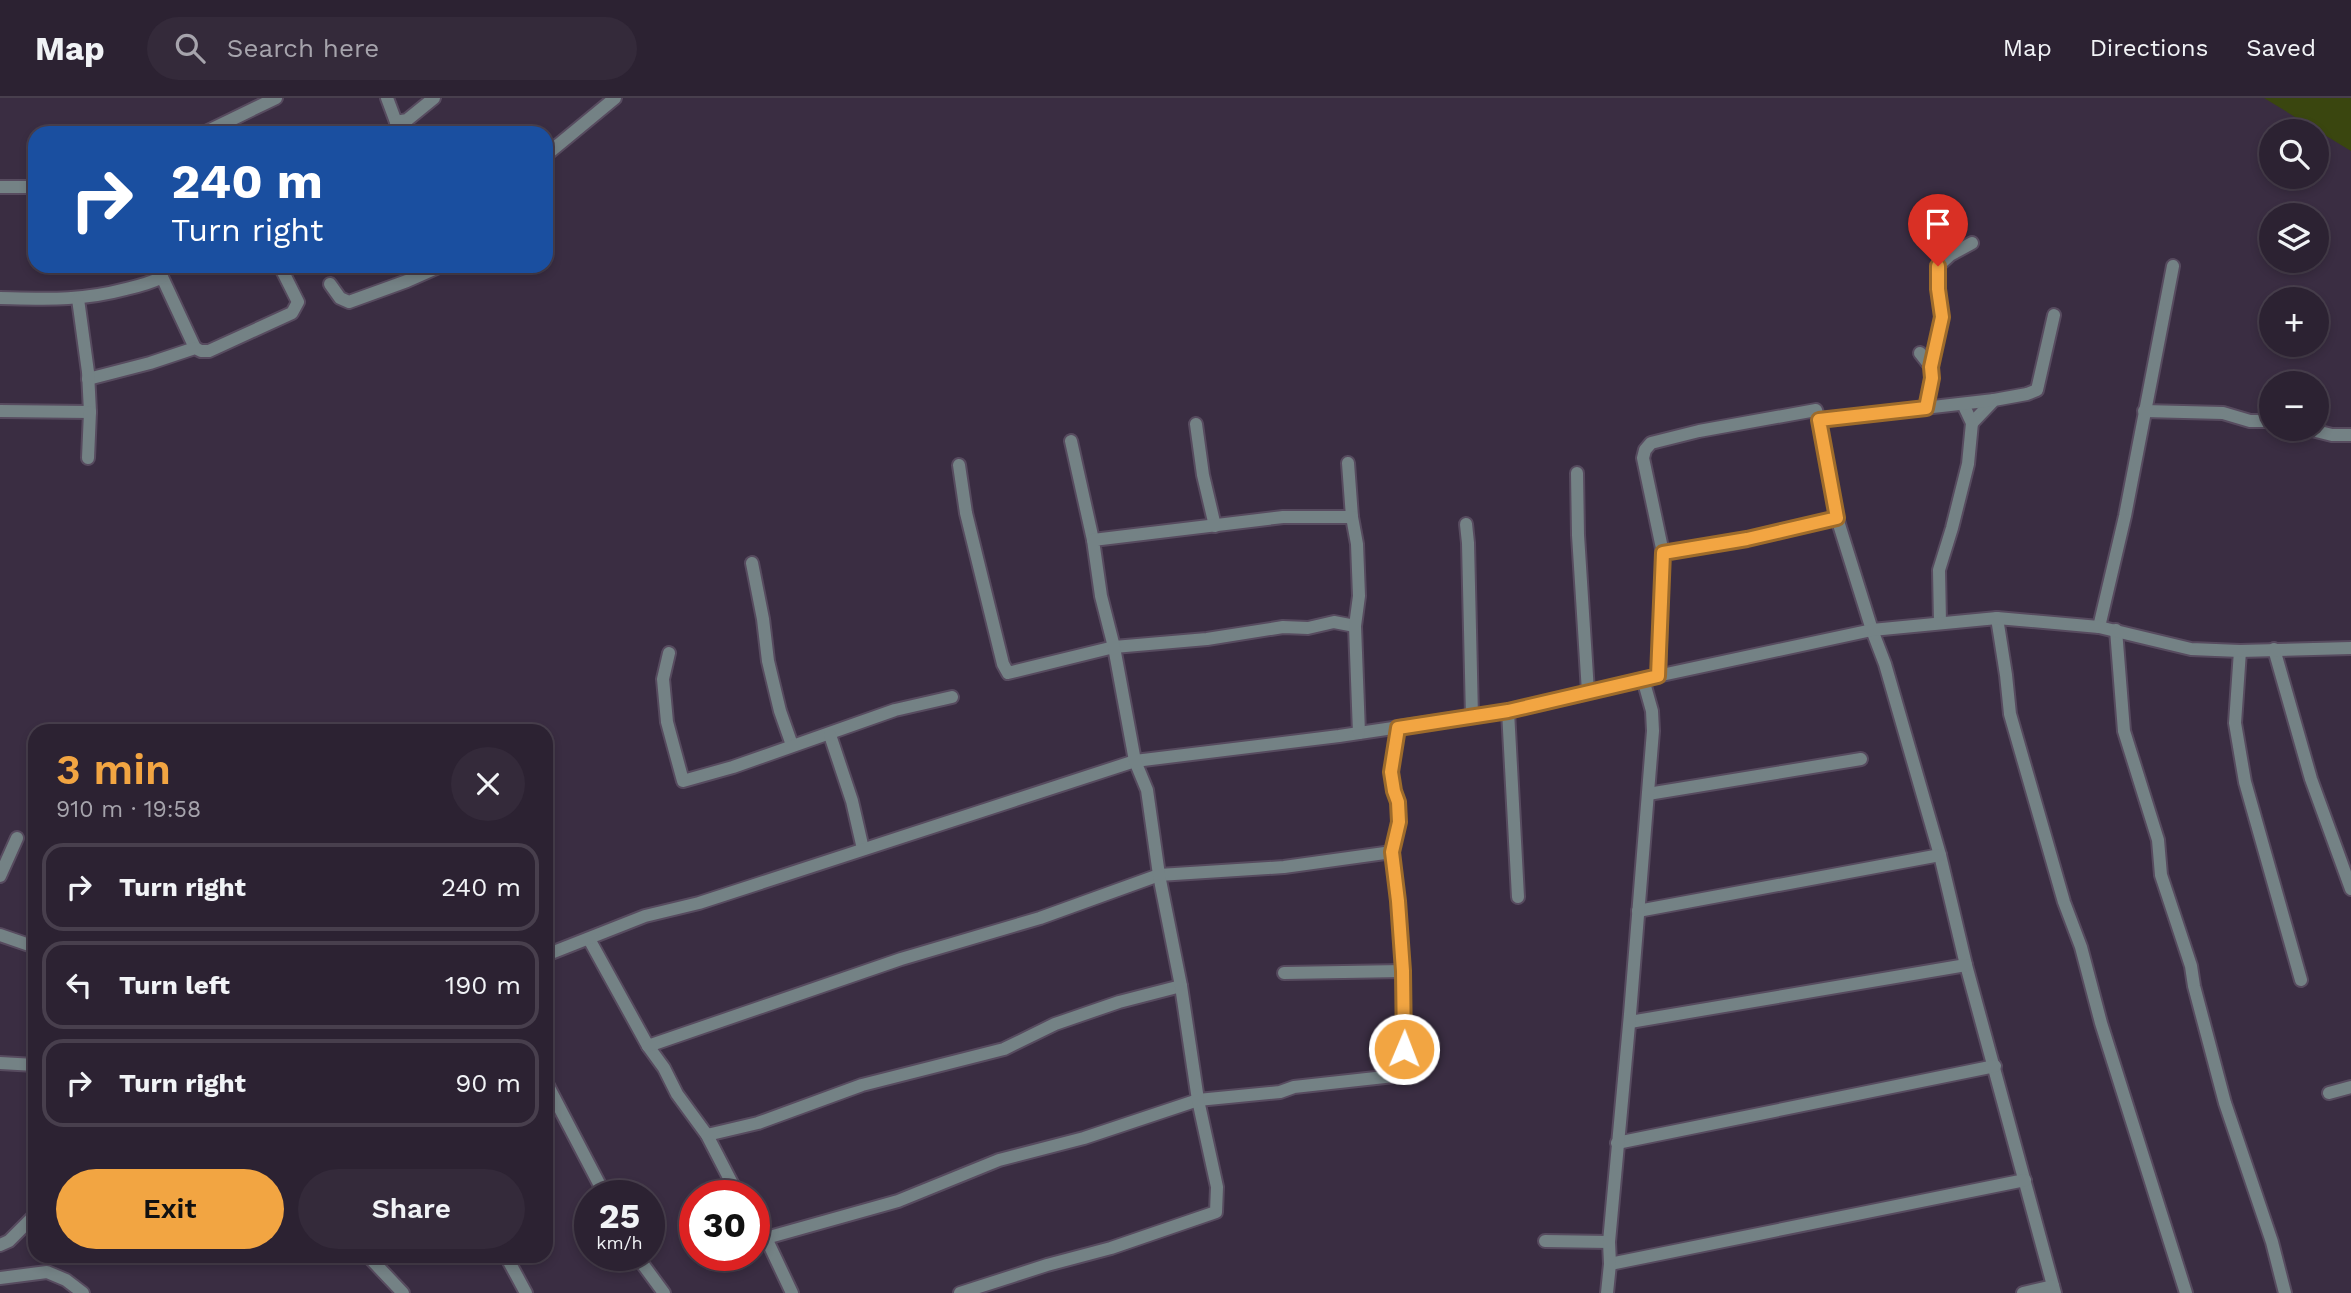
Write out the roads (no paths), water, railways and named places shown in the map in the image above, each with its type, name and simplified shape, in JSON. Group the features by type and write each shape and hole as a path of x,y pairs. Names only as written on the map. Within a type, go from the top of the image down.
{"street":[{"path":"220,126 275,98"},
{"path":"387,98 398,126"},
{"path":"399,126 434,98"},
{"path":"553,149 615,98"},
{"path":"0,187 28,187"},
{"path":"1926,408 1932,378 1931,367 1942,317 1938,266 1950,254 1972,243"},
{"path":"2099,627 2125,516 2173,266"},
{"path":"0,298 78,299 154,281 158,273"},
{"path":"160,273 195,348 209,351 292,313 298,302 284,273"},
{"path":"330,284 340,298 349,302 426,273"},
{"path":"78,299 88,379 88,458"},
{"path":"1819,420 1994,400 2037,390 2054,315"},
{"path":"88,379 195,348"},
{"path":"1920,353 1931,367"},
{"path":"1972,423 1994,400"},
{"path":"1940,623 1939,570 1968,464 1972,423 1964,404"},
{"path":"1658,676 1663,553 1643,458 1645,450 1651,443 1699,431 1816,410 1837,518 1885,664 1940,855 1966,965 2054,1290 2024,1293"},
{"path":"0,411 90,412"},
{"path":"2144,411 2223,413 2259,421"},
{"path":"1196,424 1203,475 1215,526"},
{"path":"2329,434 2351,435"},
{"path":"960,1293 1047,1265 1082,1258 1216,1212 1217,1188 1198,1100 1181,986 1158,875 1147,790 1135,761 1114,647 1101,596 1093,540 1071,441"},
{"path":"1348,463 1357,544 1359,596 1355,626 1359,733"},
{"path":"959,465 966,513 1003,664 1008,673 1114,647 1207,639 1283,627 1308,628 1334,622 1355,626"},
{"path":"1577,473 1578,535 1588,692"},
{"path":"1093,540 1283,517 1352,517"},
{"path":"1663,553 1747,539 1837,518"},
{"path":"1465,524 1468,543 1472,717"},
{"path":"752,563 768,661 780,711 792,745"},
{"path":"1997,618 2010,714 2064,902 2081,947 2101,1023 2186,1293"},
{"path":"553,952 645,916 699,903 1135,761 1398,728 1508,711 1872,630 1997,618 2099,627 2191,649 2240,651 2351,648"},
{"path":"2116,630 2124,731 2158,840 2161,875 2191,965 2194,986 2225,1103 2272,1242 2285,1293"},
{"path":"2274,649 2311,779 2351,889"},
{"path":"2240,651 2235,723 2245,782 2301,980"},
{"path":"669,653 663,679 667,722 683,781 830,735 895,710 952,697"},
{"path":"1607,1293 1617,1143 1630,1022 1653,731 1652,711 1643,679"},
{"path":"1508,711 1518,897"},
{"path":"770,1237 898,1201 999,1160 1084,1138 1198,1100 1280,1093 1294,1087 1403,1075 1403,971 1392,852 1399,822 1398,802 1391,772 1398,728"},
{"path":"830,735 852,801 863,849"},
{"path":"1648,794 1861,759"},
{"path":"0,876 17,838"},
{"path":"648,1046 901,959 1040,918 1158,875 1284,867 1392,852"},
{"path":"1638,911 1940,855"},
{"path":"0,935 28,945"},
{"path":"589,939 648,1046 664,1068 677,1094 707,1135 730,1180"},
{"path":"1630,1022 1966,965"},
{"path":"1284,973 1403,971"},
{"path":"707,1135 758,1123 862,1085 1004,1049 1055,1024 1119,1002 1181,986"},
{"path":"0,1063 28,1065"},
{"path":"1617,1143 1995,1066"},
{"path":"2329,1093 2351,1087"},
{"path":"553,1095 597,1180"},
{"path":"1610,1264 2025,1180"},
{"path":"0,1245 9,1241 28,1222"},
{"path":"1545,1241 1609,1242"},
{"path":"770,1248 788,1292"},
{"path":"375,1263 403,1293"},
{"path":"510,1263 526,1293"},
{"path":"648,1271 664,1293"},
{"path":"0,1278 47,1272 66,1280 83,1293"}]}
